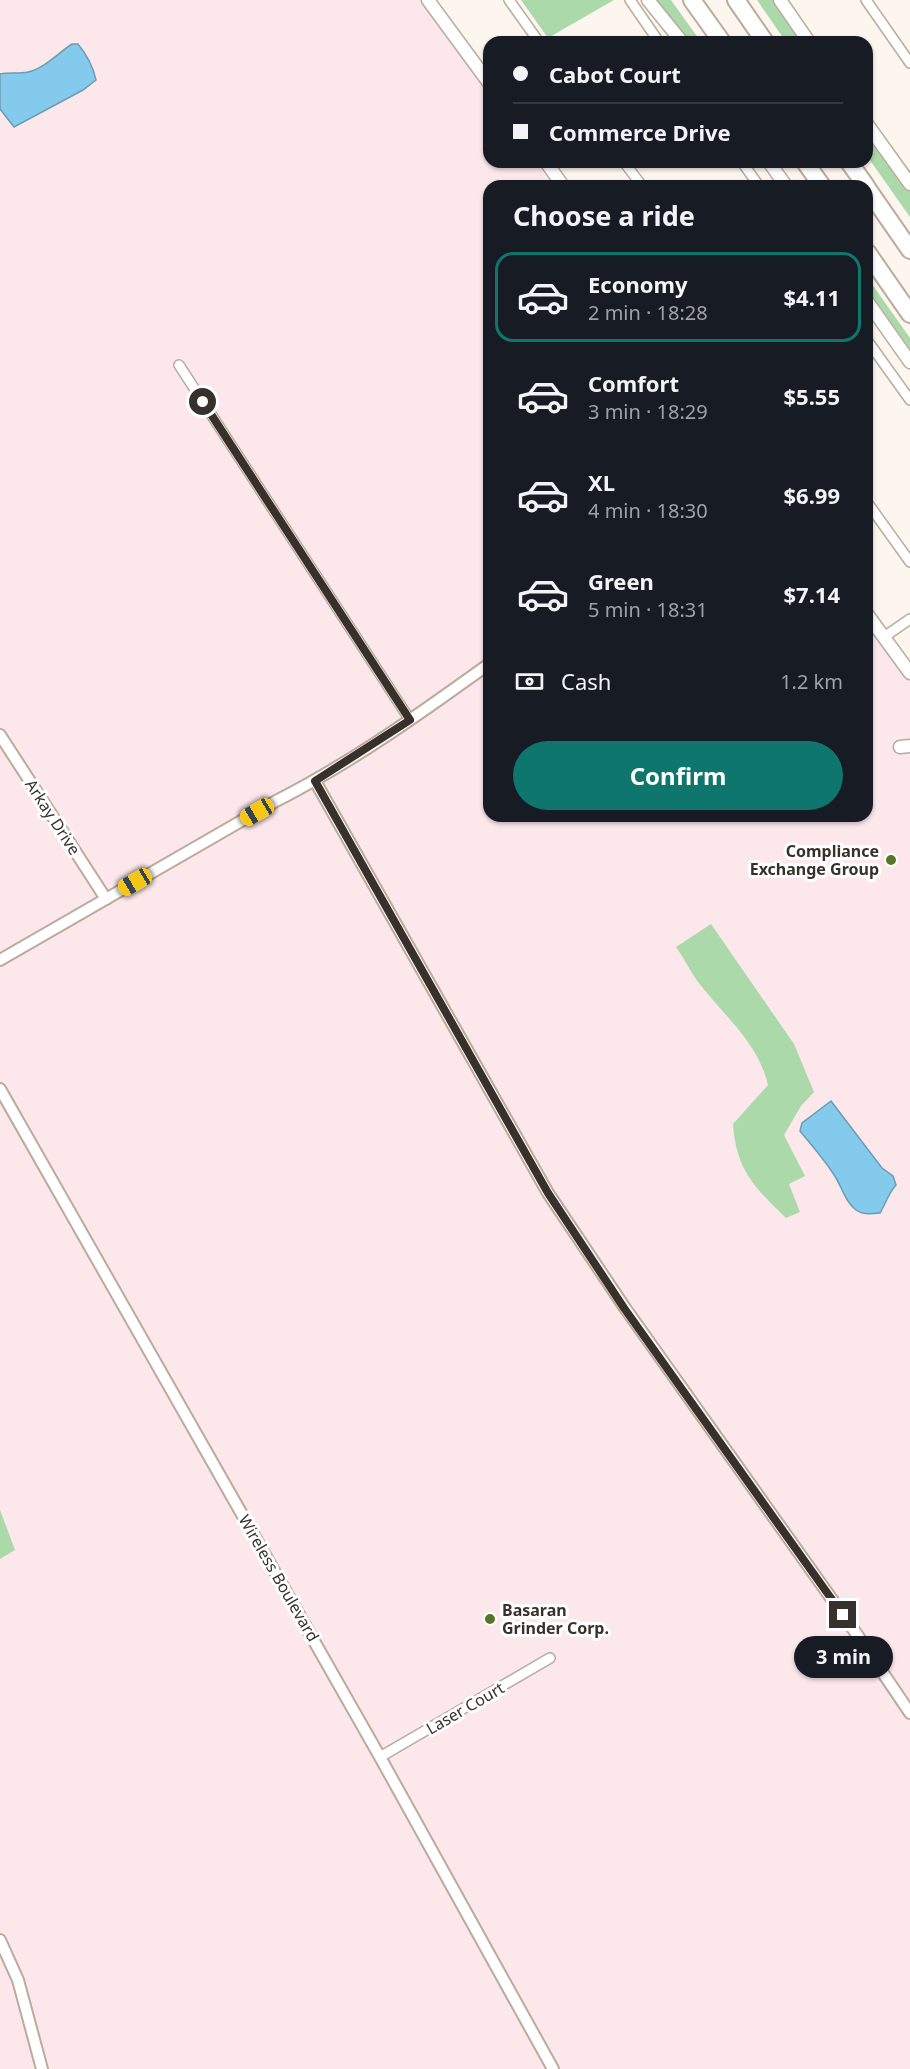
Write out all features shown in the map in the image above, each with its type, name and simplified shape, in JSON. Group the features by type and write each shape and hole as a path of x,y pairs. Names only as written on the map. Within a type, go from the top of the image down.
{"highway":[{"path":"692,0 718,36"},
{"path":"736,0 761,36"},
{"path":"873,197 910,249"},
{"path":"873,261 910,314"}],"main road":[{"path":"428,0 483,75"},
{"path":"648,0 677,36"},
{"path":"780,0 805,36"},
{"path":"873,132 910,184"},
{"path":"873,310 910,362"},
{"path":"873,622 910,674"}],"street":[{"path":"509,0 535,36"},
{"path":"630,0 654,36"},
{"path":"866,0 910,63"},
{"path":"873,348 910,400"},
{"path":"179,365 410,720"},
{"path":"873,510 910,562"},
{"path":"884,637 910,619"},
{"path":"0,960 276,801 315,781 410,720 483,668"},
{"name":"Arkay Drive","path":"0,735 106,899"},
{"path":"315,781 548,1193 624,1308 858,1636 910,1713"},
{"name":"Wireless Boulevard","path":"0,1089 381,1757 553,2069"},
{"name":"Laser Court","path":"381,1757 550,1658"},
{"path":"0,1940 18,1980 42,2069"}],"shaded area":[{"path":"0,0 428,0 483,77 483,168 549,168 558,180 483,180 483,822 873,822 873,617 910,669 910,2069 0,2069"}],"green space":[{"path":"521,0 614,0 551,36 547,36"},
{"path":"656,0 671,0 697,36 684,36"},
{"path":"757,0 775,0 801,36 782,36"},
{"path":"873,140 910,192 910,217 873,165"},
{"path":"873,286 910,338 910,349 873,297"},
{"path":"711,924 794,1044 814,1092 801,1106 784,1135 805,1176 789,1184 800,1212 786,1218 749,1177 738,1154 735,1140 733,1124 768,1085 763,1070 748,1042 698,982 676,947"},
{"path":"0,1510 15,1550 0,1559"}],"water":[{"path":"72,44 78,44 84,52 96,80 83,90 14,127 0,109 0,74 24,73 34,70 46,64"},
{"path":"831,1101 882,1168 893,1176 896,1185 880,1213 859,1212 853,1207 828,1166 800,1131 802,1123"}],"place":[{"name":"Compliance Exchange Group","path":"891,860"},
{"name":"Basaran Grinder Corp.","path":"490,1619"}],"route":[{"path":"203,402 410,720 315,781 548,1193 624,1308 843,1615"}]}
